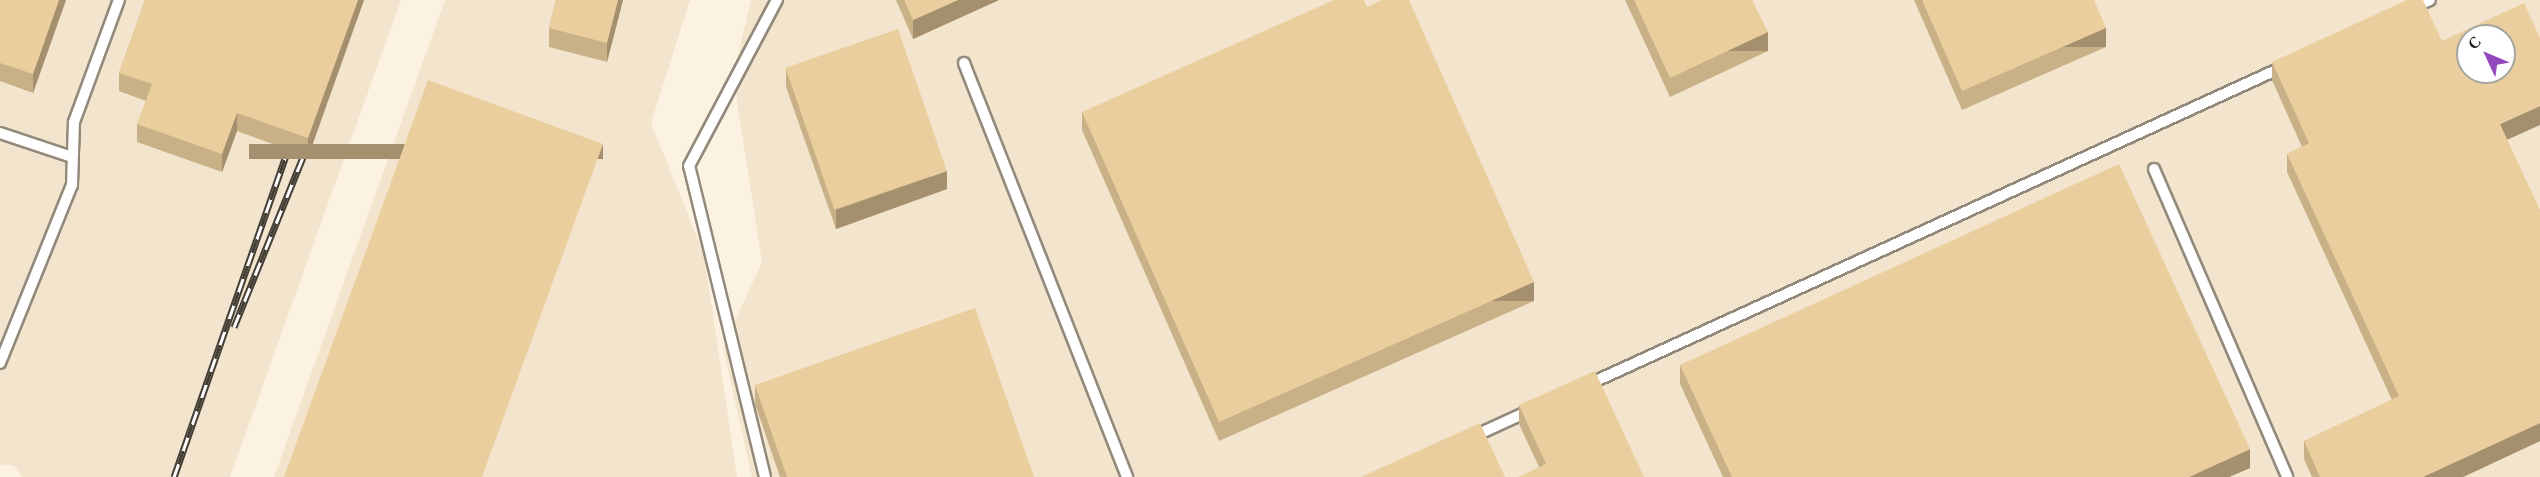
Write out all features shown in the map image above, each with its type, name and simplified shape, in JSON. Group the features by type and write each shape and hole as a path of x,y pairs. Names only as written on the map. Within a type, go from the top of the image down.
{"lane":[{"path":"0,363 72,185 74,122 119,0"},
{"path":"765,477 689,166 777,0"},
{"path":"2400,6 2402,12 2430,0"},
{"path":"1579,388 2294,62"},
{"path":"964,63 1127,477"},
{"path":"0,133 72,157"},
{"path":"2154,169 2287,477"},
{"path":"1460,442 1547,403"}],"shaded area":[{"path":"0,0 401,0 230,477 23,477 14,466 0,464"},
{"path":"445,0 690,0 651,123 704,254 737,477 274,477"},
{"path":"751,0 2540,0 2540,477 752,477 723,347 762,262 733,76"}],"building":[{"path":"0,0 59,0 33,74 0,63"},
{"path":"145,0 358,0 308,138 237,113 222,154 137,124 152,84 119,73"},
{"path":"556,0 618,0 607,43 549,28"},
{"path":"904,0 958,0 913,20"},
{"path":"1334,0 1364,0 1367,7 1382,0 1409,0 1534,282 1219,422 1082,112"},
{"path":"1634,0 1752,0 1768,32 1670,78"},
{"path":"1922,0 2094,0 2106,28 1962,91"},
{"path":"2407,0 2423,0 2442,41 2456,35 2456,84 2516,84 2516,24 2479,24 2524,3 2540,38 2540,106 2500,124 2540,210 2540,423 2423,477 2320,477 2304,441 2399,396 2287,154 2309,143 2272,62"},
{"path":"898,29 947,171 834,210 785,68"},
{"path":"428,80 603,144 482,477 284,477"},
{"path":"2119,164 2250,449 2189,477 1732,477 1680,365"},
{"path":"975,308 1034,477 787,477 755,385"},
{"path":"1595,371 1644,477 1518,477 1546,464 1519,405"},
{"path":"1480,423 1505,477 1361,477"}],"railway":[{"path":"174,477 288,149"},
{"path":"234,327 304,155"}]}
